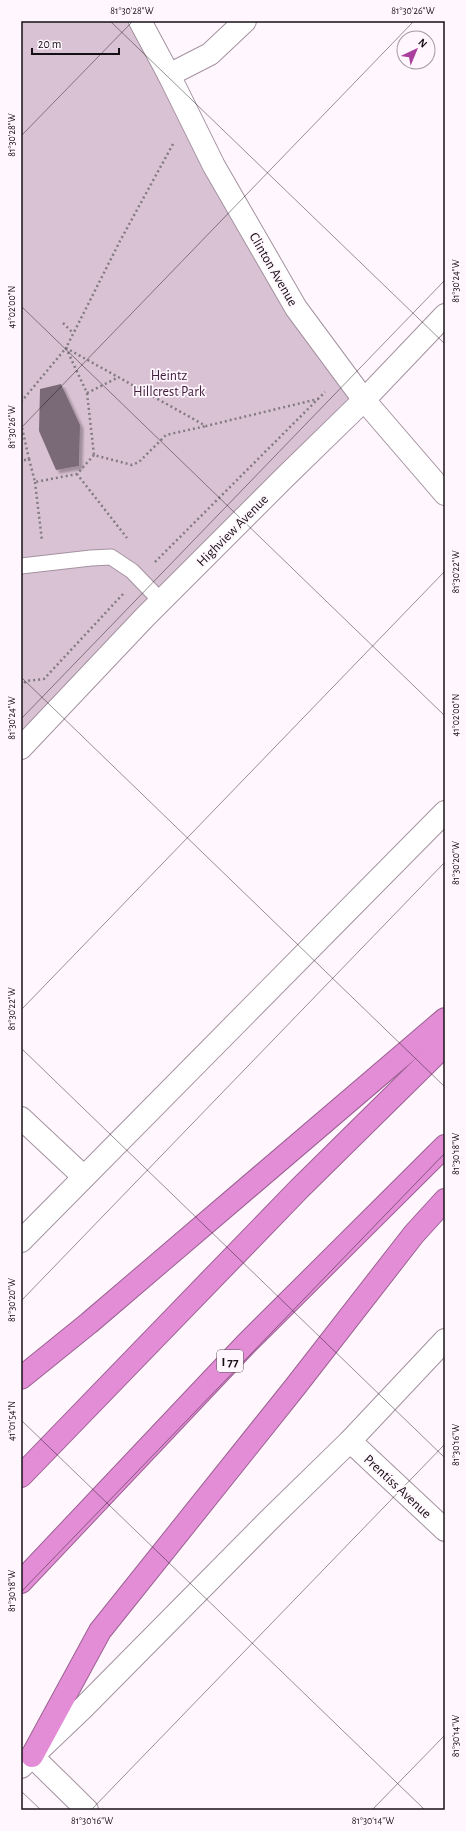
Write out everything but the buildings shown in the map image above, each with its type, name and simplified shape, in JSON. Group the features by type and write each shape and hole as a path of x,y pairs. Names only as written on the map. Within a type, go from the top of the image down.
{"highway":[{"path":"21,1378 89,1322 445,1019"},
{"path":"21,1476 299,1189 445,1045"},
{"name":"I 77","path":"21,1582 246,1344 445,1146"},
{"path":"26,1762 100,1631 295,1387 414,1234 445,1200"}],"street":[{"name":"Clinton Avenue","path":"140,21 169,75 214,166 296,308 364,400 445,494"},
{"path":"169,75 201,60 210,54 245,21"},
{"name":"Highview Avenue","path":"21,748 161,601 364,400 445,315"},
{"path":"21,1241 445,812"},
{"path":"21,1118 84,1177"},
{"path":"87,1810 26,1762 83,1708 264,1524 350,1441 445,1340"},
{"name":"Prentiss Avenue","path":"350,1441 445,1530"}],"lane":[{"path":"21,566 111,557 132,571 161,601"}],"path":[{"path":"21,402 66,348 120,242 175,141"},
{"path":"63,323 74,333"},
{"path":"66,348 206,426"},
{"path":"35,482 77,474 94,455 87,393 66,348"},
{"path":"87,393 119,377"},
{"path":"21,687 26,681 44,679 139,578 327,390"},
{"path":"94,455 132,465 139,462 166,435 318,399"},
{"path":"21,423 35,482 45,563"},
{"path":"21,461 29,459"},
{"path":"77,474 131,542"}],"green space":[{"name":"Heintz Hillcrest Park","path":"21,21 140,21 169,75 364,400 21,748"}]}
